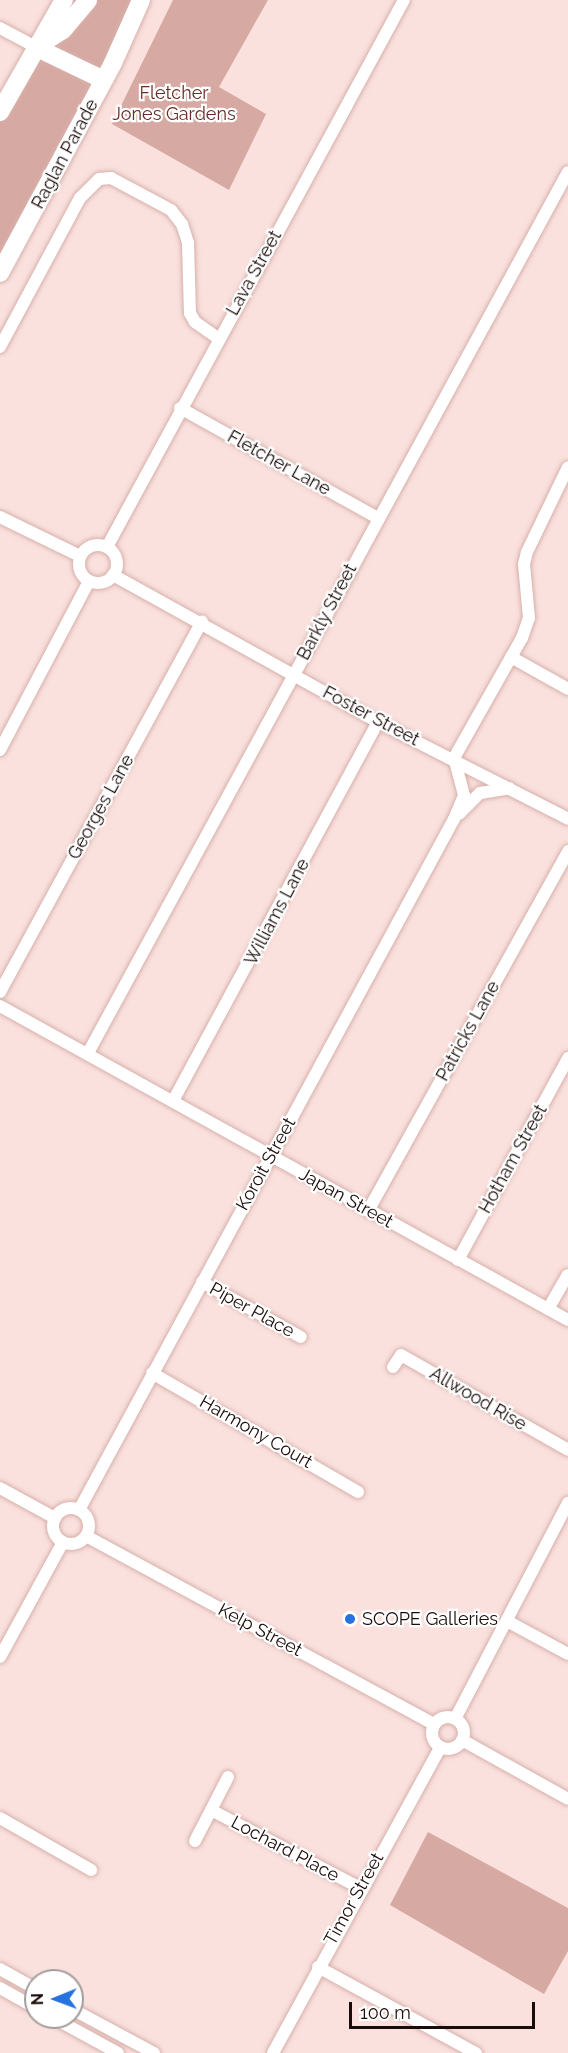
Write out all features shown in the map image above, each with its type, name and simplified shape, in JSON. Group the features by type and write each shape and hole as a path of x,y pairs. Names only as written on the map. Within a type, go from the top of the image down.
{"highway":[{"path":"0,112 35,47 64,0"},
{"path":"35,47 63,30 88,0"},
{"name":"Raglan Parade","path":"0,273 104,80 141,0"},
{"path":"35,47 104,80"}],"street":[{"name":"Lava Street","path":"107,547 218,338 404,0"},
{"path":"0,28 35,47"},
{"name":"Barkly Street","path":"88,1053 568,172"},
{"path":"0,347 80,198 99,179 111,178 171,210 182,224 188,243 190,313 195,322 218,338"},
{"name":"Fletcher Lane","path":"180,408 378,518"},
{"path":"454,758 511,657 529,618 524,564 527,552 568,466"},
{"path":"0,517 80,556"},
{"path":"94,545 107,547 115,556 113,575 102,582 89,581 80,570 80,556 94,545"},
{"name":"Foster Street","path":"113,575 202,622 378,722 454,758 568,819"},
{"path":"0,750 89,581"},
{"name":"Georges Lane","path":"0,992 202,622"},
{"path":"511,657 568,689"},
{"name":"Williams Lane","path":"173,1101 378,722"},
{"name":"Koroit Street","path":"79,1510 454,819 464,795 454,758"},
{"name":"Koroit Street","path":"454,819 480,793 511,788"},
{"name":"Patricks Lane","path":"368,1211 568,850"},
{"name":"Japan Street","path":"0,1006 568,1320"},
{"name":"Hotham Street","path":"458,1260 568,1058"},
{"path":"548,1309 568,1275"},
{"name":"Piper Place","path":"202,1282 301,1337"},
{"name":"Allwood Rise","path":"393,1367 401,1355 568,1450"},
{"name":"Harmony Court","path":"152,1373 358,1492"},
{"path":"0,1488 55,1518"},
{"path":"455,1719 568,1503"},
{"path":"65,1509 79,1510 89,1524 86,1536 76,1544 63,1542 54,1532 55,1518 65,1509"},
{"name":"Kelp Street","path":"86,1536 434,1724"},
{"path":"0,1657 63,1542"},
{"path":"507,1621 568,1654"},
{"path":"446,1717 455,1719 462,1726 462,1740 455,1748 440,1748 431,1734 434,1724 446,1717"},
{"path":"462,1740 568,1799"},
{"name":"Timor Street","path":"273,2053 360,1888 440,1748"},
{"path":"195,1841 228,1777"},
{"name":"Lochard Place","path":"211,1810 360,1888"},
{"path":"0,1818 91,1870"},
{"path":"318,1967 476,2053"},
{"path":"0,1969 24,1982"},
{"path":"0,1988 24,2001"},
{"path":"84,2015 154,2053"},
{"path":"74,2029 118,2053"}],"green space":[{"path":"64,0 141,0 0,271 0,112"},
{"name":"Fletcher Jones Gardens","path":"173,0 268,0 219,87 266,114 229,190 112,124"},
{"path":"428,1832 568,1908 568,1951 544,1994 390,1905"}],"place":[{"name":"SCOPE Galleries","path":"350,1619"}]}
